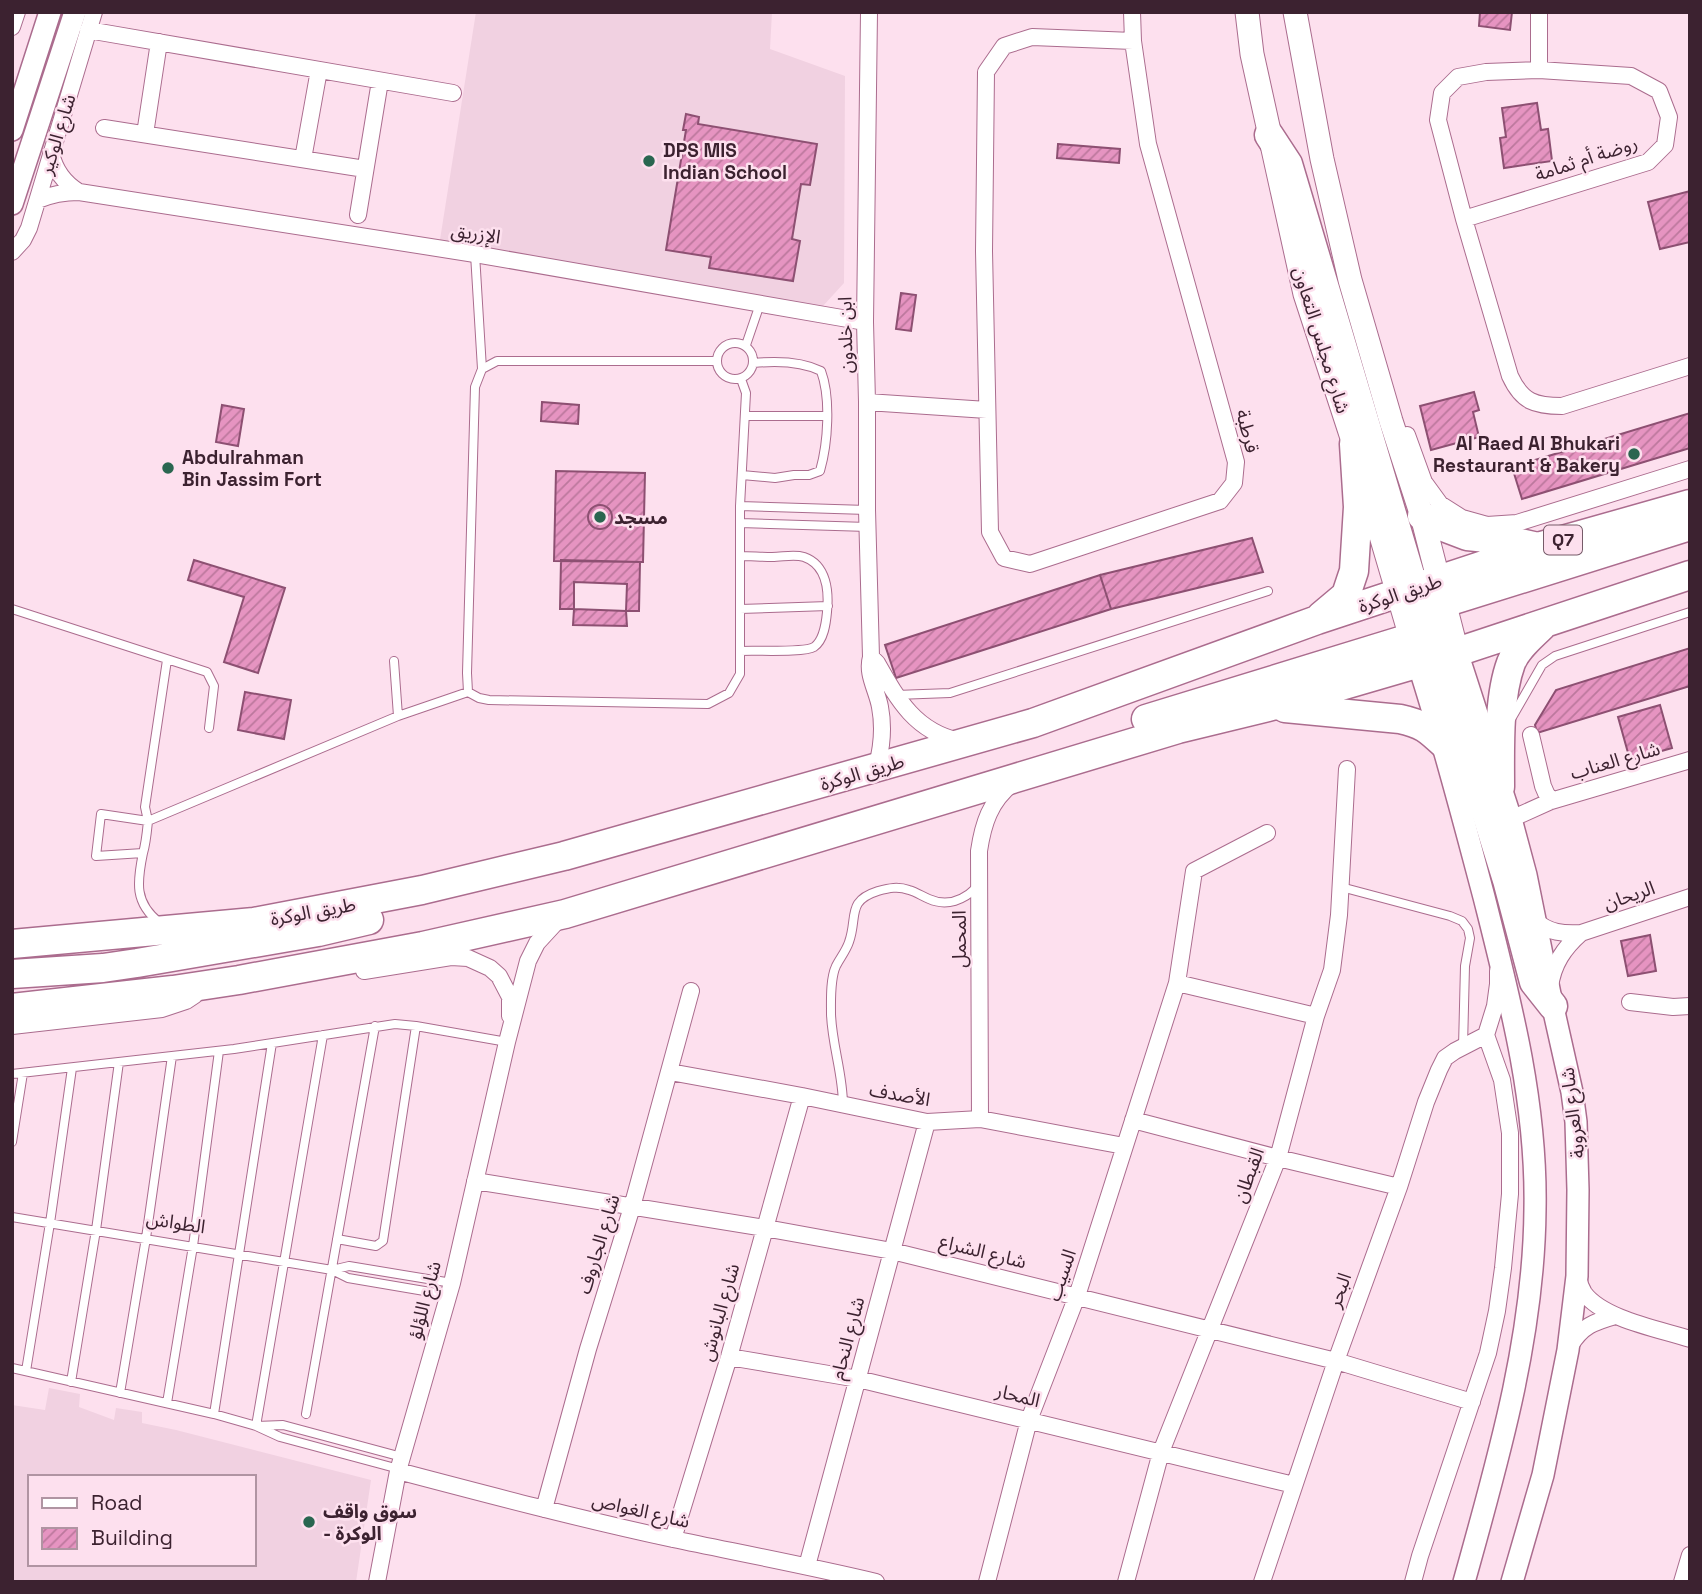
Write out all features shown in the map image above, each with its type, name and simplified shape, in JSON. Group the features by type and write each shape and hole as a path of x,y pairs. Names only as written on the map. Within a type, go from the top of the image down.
{"highway":[{"path":"1269,135 1289,164 1507,880 1534,982 1551,1000"},
{"path":"1317,620 1346,595 1354,571 1359,508 1354,444"},
{"name":"طريق الوكرة","path":"12,1008 213,984 423,946 565,914 1178,729 1272,706 1427,624 1538,547 1690,505"},
{"path":"1422,516 1467,536 1507,540 1538,547"},
{"path":"620,897 682,860 1427,624 1690,526"},
{"name":"طريق الوكرة","path":"12,944 254,922 422,890 564,856 1033,723 1317,620 1427,624 1547,622 1690,575"},
{"path":"1500,787 1500,736 1511,662 1522,645 1547,622"},
{"path":"1272,706 1407,721 1428,729 1445,746"},
{"path":"12,974 103,968 318,932 478,895 564,856"}],"main road":[{"name":"شارع مجلس التعاون","path":"1247,12 1252,54 1305,294 1354,444 1427,624"},
{"path":"1296,14 1322,159 1350,280 1422,516 1427,624"}],"street":[{"path":"12,27 17,12"},
{"path":"13,125 51,12"},
{"name":"شارع الوكير","path":"12,204 75,12"},
{"name":"شارع الوكير","path":"12,252 29,228 94,12"},
{"name":"ابن خلدون","path":"869,12 865,323 871,657 869,667 882,721 881,753 876,769"},
{"name":"قرطبة","path":"1132,12 1133,41 1148,144 1236,462 1234,483 1220,501 1030,564 1004,558 990,532 984,251 986,72 1004,46 1032,37 1133,41"},
{"path":"1539,12 1539,70"},
{"path":"89,30 453,93"},
{"path":"145,134 159,42"},
{"path":"303,159 318,70"},
{"name":"روضة أم ثمامة","path":"1464,219 1648,162 1665,145 1669,117 1659,91 1631,76 1539,70 1486,72 1458,77 1442,93 1438,120 1464,219 1516,389 1528,400 1543,406 1562,406 1690,366"},
{"path":"358,215 380,81"},
{"path":"104,128 365,169"},
{"path":"51,152 57,171 79,192"},
{"name":"الإزريق","path":"38,200 65,192 79,192 475,254 865,323"},
{"path":"867,402 987,410"},
{"path":"1391,421 1406,432 1424,482 1440,504 1462,518 1487,525 1517,523 1690,469"},
{"name":"طريق الوكرة","path":"1631,595 1690,586"},
{"path":"1427,624 1445,746 1519,1039 1535,1167 1534,1250 1524,1333 1495,1469 1464,1582"},
{"name":"شارع العروبة","path":"1427,624 1500,787 1511,819 1526,875 1576,1122 1577,1276 1568,1350 1543,1475 1512,1582"},
{"path":"871,657 906,709 918,722 932,732 965,743"},
{"name":"شارع العناب","path":"1531,735 1546,793 1551,801"},
{"name":"شارع العناب","path":"1511,819 1551,801 1690,760"},
{"name":"القبطان","path":"1126,1582 1161,1452 1278,1158 1316,1016 1332,970 1341,887 1347,769"},
{"name":"المحمل","path":"981,1119 979,851 982,829 991,808 1005,789 1023,775"},
{"name":"السيب","path":"987,1582 1029,1420 1077,1296 1177,983 1194,871 1267,833"},
{"name":"الريحان","path":"1535,920 1542,927 1555,932 1581,933 1690,897"},
{"name":"شارع اللؤلؤ","path":"377,1582 400,1465 450,1289 528,961 537,943 565,914"},
{"path":"1551,1000 1552,976 1558,959 1581,933"},
{"path":"1413,1582 1488,1353 1503,1268 1510,1195 1510,1133 1502,1080 1486,1035 1495,1006 1498,984 1497,947"},
{"name":"شارع اللؤلؤ","path":"279,972 322,977 451,957 468,958 490,968 505,986 510,997 509,1035"},
{"path":"1177,983 1316,1016"},
{"path":"12,1026 162,1009 186,1001 213,984"},
{"name":"شارع الجاروف","path":"544,1509 588,1349 632,1207 691,991"},
{"path":"1630,1002 1690,1006"},
{"name":"البحر","path":"1262,1582 1438,1070 1445,1058 1486,1035"},
{"name":"الأصدف","path":"670,1072 927,1122 981,1119 1124,1146"},
{"name":"شارع البانوش","path":"673,1539 729,1357 802,1096"},
{"path":"1133,1120 1399,1187"},
{"name":"شارع النحام","path":"807,1566 927,1122"},
{"name":"شارع الشراع","path":"475,1181 892,1251 1336,1361 1472,1402"},
{"path":"1577,1276 1583,1292 1598,1307 1615,1316 1690,1339"},
{"path":"1568,1350 1578,1332 1595,1321 1615,1316"},
{"name":"المحار","path":"729,1357 858,1379 1294,1485"},
{"name":"شارع الغواص","path":"400,1465 544,1509 876,1582"},
{"path":"1682,1582 1690,1555"}],"lane":[{"path":"468,692 475,387 482,369 475,254"},
{"path":"746,345 760,304"},
{"path":"736,342 746,345 752,353 754,363 750,373 741,379 729,379 720,372 716,361 719,351 726,344 736,342"},
{"path":"482,369 497,361 716,361"},
{"path":"742,475 775,478 809,475 820,471 827,416 825,382 821,371 809,365 754,363"},
{"path":"143,853 96,856 101,814 148,821 398,716 468,692 489,700 708,704 729,693 740,674 740,506 746,393 741,379"},
{"path":"745,416 827,416"},
{"path":"740,506 867,510"},
{"path":"740,523 867,527"},
{"path":"740,556 804,557 823,572 828,606 821,640 814,648 740,651"},
{"path":"896,695 950,693 1268,591"},
{"path":"740,609 828,606"},
{"path":"12,609 206,672 214,686 209,728"},
{"path":"1500,736 1542,665 1555,656 1690,612"},
{"path":"167,660 145,807 148,821 138,874 144,906 170,929"},
{"path":"394,661 398,716"},
{"path":"843,1105 843,1088 832,1026 832,997 835,968 849,943 857,903 862,897 893,887 911,890 932,901 953,902 970,894 979,884"},
{"path":"1341,887 1462,921 1470,937 1465,966 1463,1047"},
{"path":"12,1074 219,1051 395,1024 509,1035"},
{"path":"337,1239 376,1246 383,1241 416,1026"},
{"path":"306,1414 375,1027"},
{"path":"256,1426 323,1035"},
{"path":"214,1414 272,1043"},
{"path":"167,1403 193,1246 219,1051"},
{"path":"120,1393 172,1056"},
{"path":"71,1382 120,1062"},
{"path":"26,1371 72,1068"},
{"path":"12,1142 23,1073"},
{"name":"الطواش","path":"12,1217 332,1270 348,1278 450,1289"},
{"path":"12,1368 214,1414 256,1426 280,1437 400,1465"}],"shaded area":[{"name":"DPS MIS Indian School","path":"476,12 772,12 770,49 845,76 844,283 823,306 439,246"},
{"name":"سوق واقف - الوكرة","path":"49,1388 80,1394 79,1407 114,1420 116,1408 142,1412 142,1423 371,1480 356,1582 12,1582 12,1405 45,1410"}],"building":[{"path":"1480,12 1512,12 1510,30 1479,26"},
{"path":"1537,103 1541,130 1548,129 1552,161 1504,168 1500,138 1506,137 1502,108"},
{"path":"686,114 699,117 698,124 817,144 810,185 801,184 792,239 800,241 793,281 709,268 711,257 666,250 686,130 683,130"},
{"path":"1058,144 1120,149 1119,163 1057,158"},
{"path":"1690,191 1690,242 1660,249 1648,202"},
{"path":"901,293 916,295 911,331 896,329"},
{"path":"1474,392 1479,410 1473,412 1479,437 1431,450 1420,406"},
{"path":"542,402 579,405 578,424 541,421"},
{"path":"222,405 244,409 238,446 216,442"},
{"path":"1690,413 1690,448 1522,499 1512,467"},
{"name":"مسجد","path":"556,471 645,473 643,562 554,561"},
{"path":"600,505 609,508 612,517 609,526 600,529 591,526 588,517 591,508"},
{"path":"1252,538 1263,572 1111,609 1100,575"},
{"path":"194,560 285,588 258,673 224,662 244,597 188,580"},
{"name":"مسجد","path":"561,560 640,562 639,611 626,611 627,584 574,582 574,609 560,609"},
{"path":"1100,575 1111,609 896,678 885,645"},
{"path":"574,609 626,611 627,626 573,625"},
{"path":"1690,648 1690,686 1537,733 1535,725 1556,690"},
{"path":"245,692 291,700 284,739 238,730"},
{"path":"1660,705 1672,748 1630,760 1618,717"},
{"path":"1650,935 1656,971 1628,976 1621,941"}],"place":[{"name":"DPS MIS Indian School","path":"649,161"},
{"name":"Al Raed Al Bhukari Restaurant & Bakery","path":"1634,454"},
{"name":"Abdulrahman Bin Jassim Fort","path":"168,468"},
{"name":"مسجد","path":"600,517"},
{"name":"سوق واقف - الوكرة","path":"309,1522"}]}
